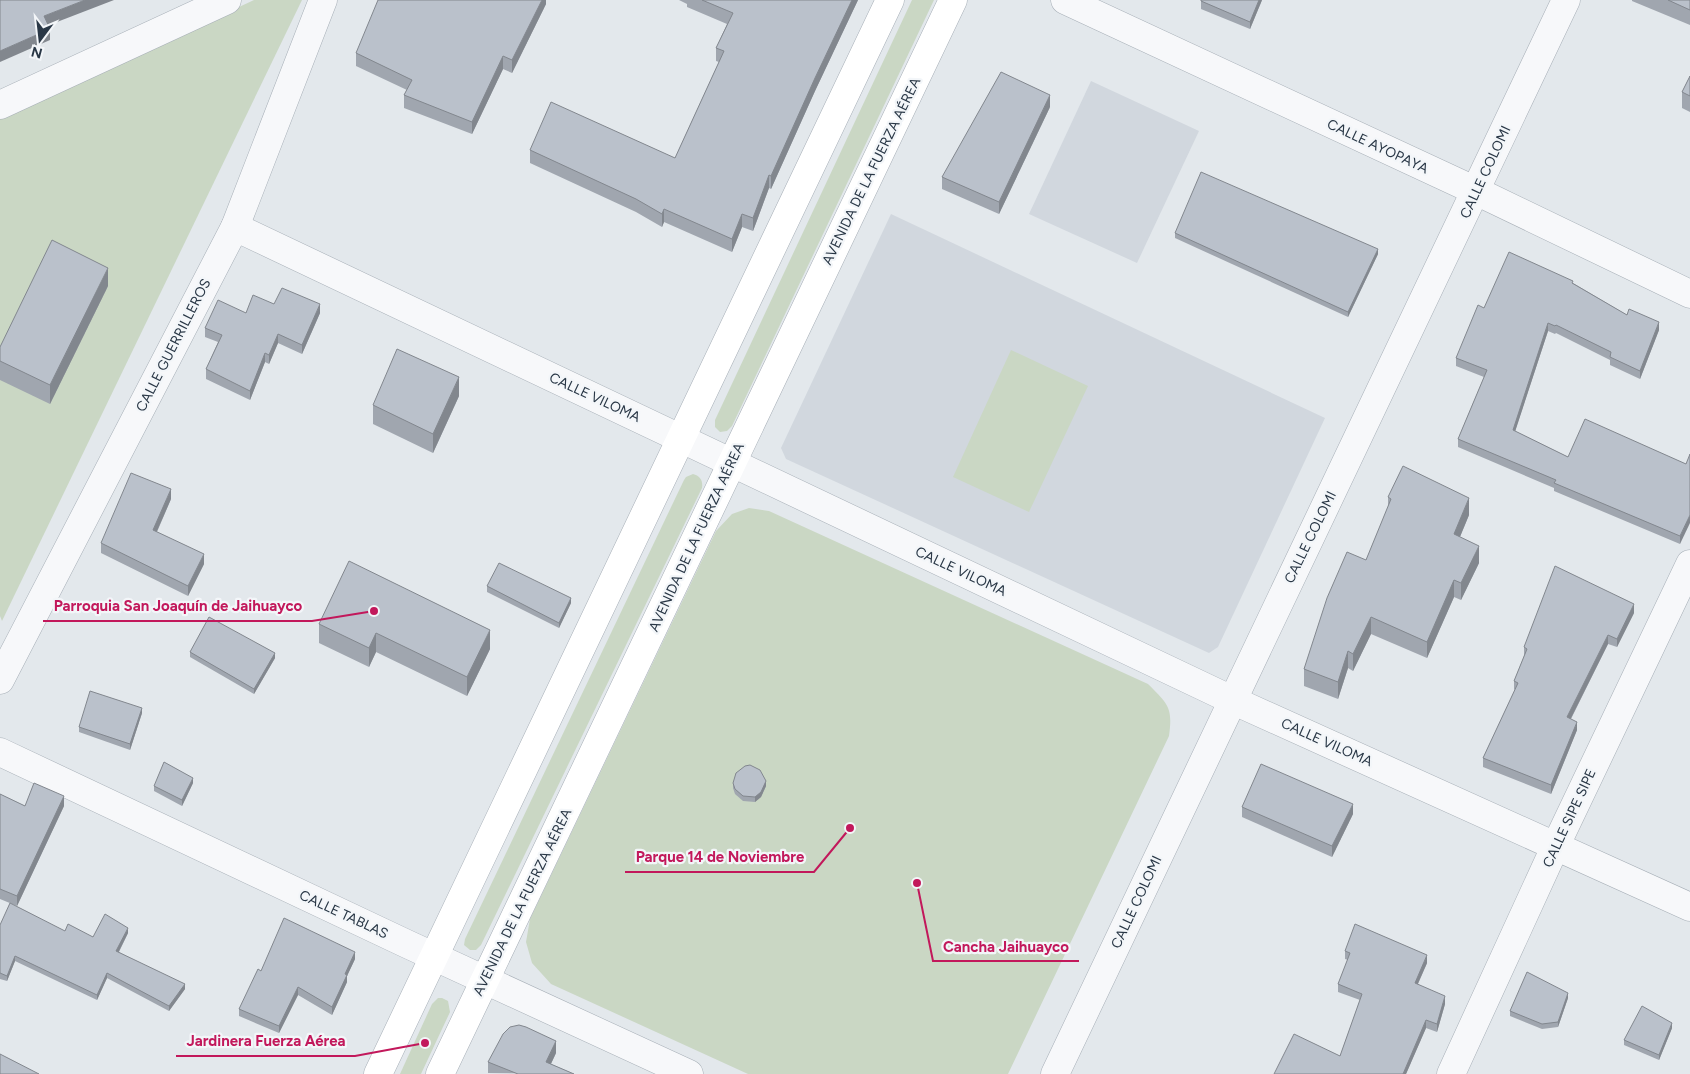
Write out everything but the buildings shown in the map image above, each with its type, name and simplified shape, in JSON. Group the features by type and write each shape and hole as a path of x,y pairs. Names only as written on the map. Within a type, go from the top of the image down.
{"main road":[{"path":"378,1074 890,0"},
{"name":"AVENIDA DE LA FUERZA AÉREA","path":"440,1074 953,0"}],"street":[{"path":"0,105 226,0"},
{"name":"CALLE GUERRILLEROS","path":"2,664 235,227 322,0"},
{"name":"CALLE AYOPAYA","path":"1065,0 1476,191 1690,294"},
{"name":"CALLE COLOMI","path":"1055,1074 1566,0"},
{"name":"CALLE VILOMA","path":"235,227 1232,700 1690,907"},
{"name":"CALLE SIPE SIPE","path":"1452,1074 1556,845 1690,564"},
{"name":"CALLE TABLAS","path":"0,752 690,1074"}],"shaded area":[{"path":"1091,81 1199,131 1137,263 1029,214"},
{"path":"891,214 1325,418 1218,647 1209,653 786,459 781,448"}],"green space":[{"path":"254,0 302,0 2,621 0,616 0,119"},
{"path":"912,0 934,0 732,426 727,431 720,432 715,427 715,420"},
{"path":"1011,350 1088,386 1029,512 953,477"},
{"path":"693,474 700,479 702,488 481,945 476,950 470,950 464,945 465,939 684,480"},
{"path":"749,508 769,511 1148,684 1160,696 1167,707 1170,718 1169,736 1008,1074 748,1074 551,984 532,963 526,942 530,919 716,531 732,514"},
{"path":"438,998 448,1001 450,1012 421,1074 400,1074 432,1004"}],"place":[{"name":"Parroquia San Joaquín de Jaihuayco","path":"374,611"},
{"name":"Parque 14 de Noviembre","path":"850,828"},
{"name":"Cancha Jaihuayco","path":"917,883"},
{"name":"Jardinera Fuerza Aérea","path":"425,1043"}]}
